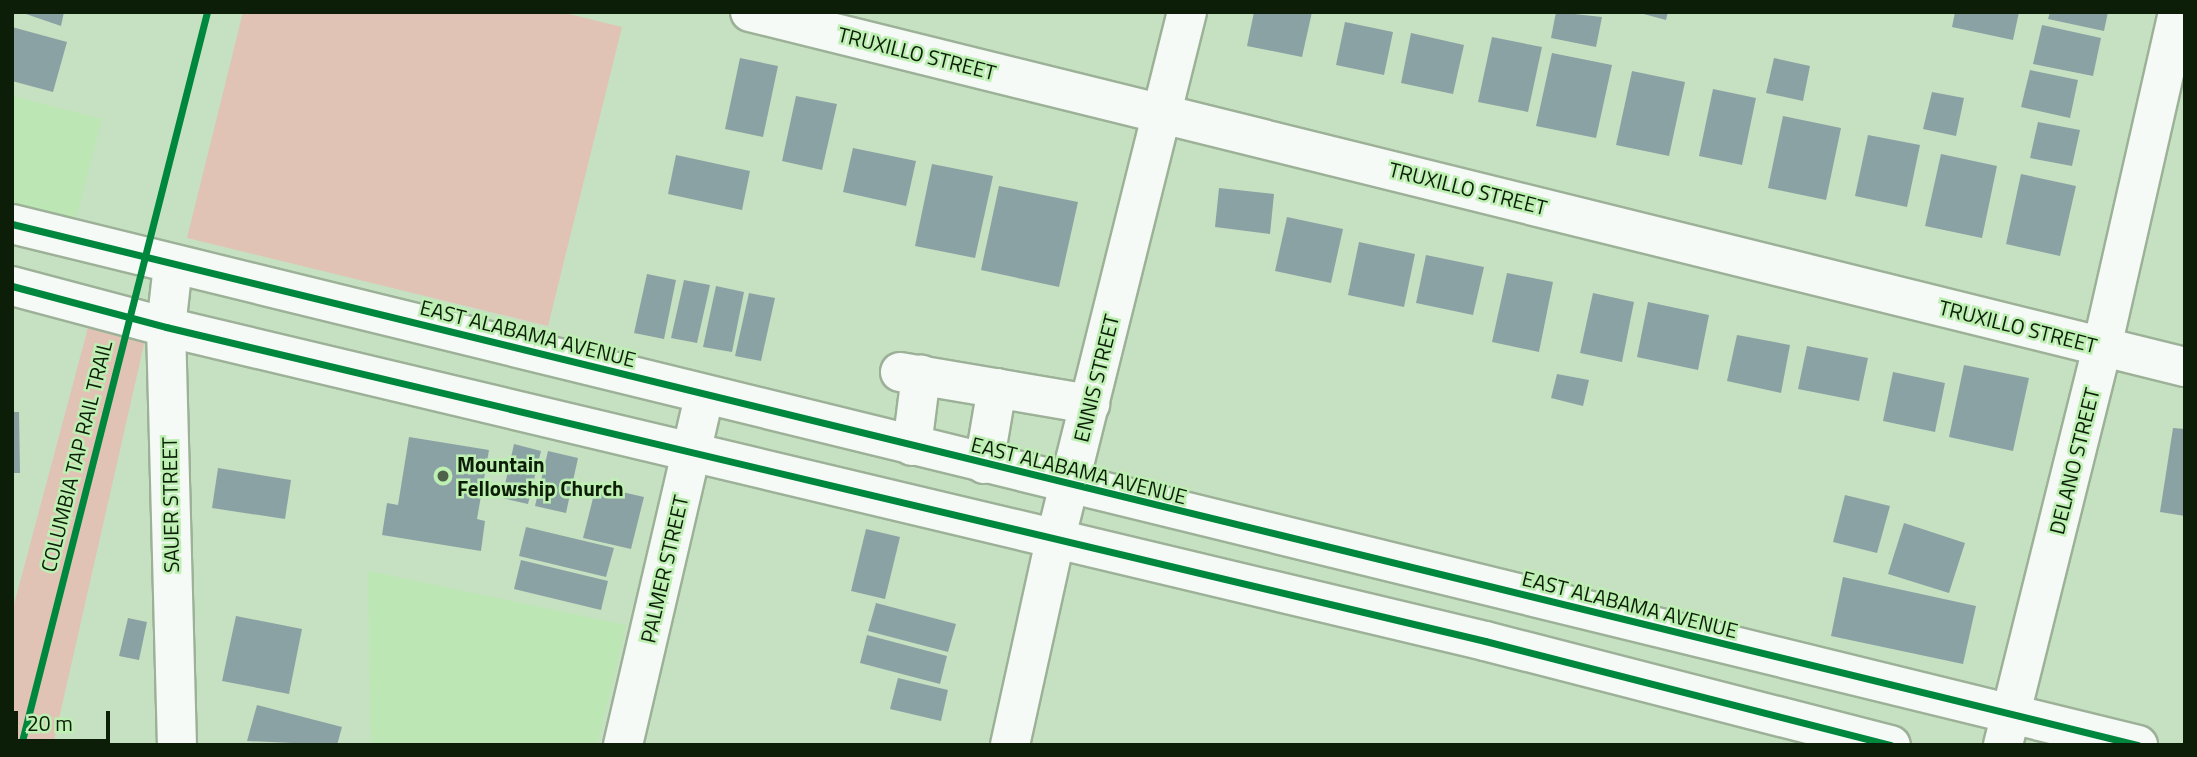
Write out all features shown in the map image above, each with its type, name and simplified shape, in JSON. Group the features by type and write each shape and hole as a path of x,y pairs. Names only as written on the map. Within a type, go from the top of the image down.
{"street":[{"name":"TRUXILLO STREET","path":"750,12 2185,367"},
{"name":"ENNIS STREET","path":"1010,745 1055,541 1187,12"},
{"name":"DELANO STREET","path":"2007,729 2102,347 2178,12"},
{"name":"EAST ALABAMA AVENUE","path":"12,224 984,464 2007,729 2138,745"},
{"name":"SAUER STREET","path":"173,265 166,327 177,745"},
{"path":"12,286 166,327 1055,541 1485,641 1891,745"},
{"path":"912,446 911,374 1090,404"},
{"path":"984,464 998,388"},
{"name":"PALMER STREET","path":"622,745 705,394"}],"shaded area":[{"path":"243,12 561,12 622,27 548,326 187,238"},
{"path":"12,96 102,119 75,222 12,207"},
{"path":"90,320 145,340 53,745 12,745 12,612"},
{"path":"368,571 626,625 597,745 371,745"}],"building":[{"path":"20,12 64,12 61,26"},
{"path":"1254,12 1312,12 1302,57 1247,46"},
{"path":"1556,12 1602,17 1596,47 1551,38"},
{"path":"1636,12 1668,12 1666,20"},
{"path":"1955,12 2019,12 2013,40 1952,27"},
{"path":"2050,12 2108,12 2104,31 2048,19"},
{"path":"1345,22 1393,32 1384,75 1336,65"},
{"path":"2042,25 2101,38 2093,76 2033,64"},
{"path":"12,27 67,42 53,92 12,81"},
{"path":"1411,33 1464,45 1453,94 1401,83"},
{"path":"1492,37 1542,47 1528,112 1478,102"},
{"path":"1552,53 1612,65 1596,138 1536,126"},
{"path":"740,58 778,66 763,137 725,129"},
{"path":"1774,58 1810,66 1803,101 1766,93"},
{"path":"2030,70 2078,80 2070,118 2021,107"},
{"path":"1632,71 1685,82 1669,156 1616,145"},
{"path":"1713,89 1756,98 1742,165 1699,156"},
{"path":"1932,92 1964,98 1956,136 1923,129"},
{"path":"796,96 837,104 822,170 782,161"},
{"path":"1783,116 1841,128 1826,200 1768,188"},
{"path":"2038,122 2080,130 2072,166 2030,158"},
{"path":"1868,135 1920,145 1907,207 1855,196"},
{"path":"853,148 916,161 906,206 843,192"},
{"path":"1941,154 1997,166 1982,238 1925,226"},
{"path":"676,155 750,171 742,210 668,194"},
{"path":"932,164 993,176 975,258 915,246"},
{"path":"2021,174 2076,186 2060,256 2006,244"},
{"path":"999,186 1078,202 1059,287 981,270"},
{"path":"1219,188 1274,194 1270,234 1215,227"},
{"path":"1287,217 1343,229 1331,283 1275,271"},
{"path":"1359,242 1415,254 1404,307 1348,295"},
{"path":"1426,255 1484,267 1473,315 1416,303"},
{"path":"1507,273 1553,282 1539,352 1492,342"},
{"path":"647,274 676,280 664,339 634,333"},
{"path":"684,280 710,285 697,343 671,338"},
{"path":"716,286 744,292 732,352 703,347"},
{"path":"749,293 775,298 761,361 735,356"},
{"path":"1593,293 1634,302 1622,362 1580,353"},
{"path":"1648,302 1709,315 1698,370 1637,357"},
{"path":"1737,335 1790,345 1781,393 1727,381"},
{"path":"1807,346 1868,358 1859,401 1798,389"},
{"path":"1964,365 2029,378 2013,451 1949,437"},
{"path":"1893,372 1945,383 1935,432 1883,421"},
{"path":"1557,374 1589,380 1583,406 1551,398"},
{"path":"12,412 19,412 20,473 12,473"},
{"path":"2173,428 2185,429 2185,516 2160,512"},
{"name":"Mountain Fellowship Church","path":"409,437 489,450 477,519 485,521 481,551 382,535 387,503 398,505"},
{"path":"514,444 541,451 528,504 502,498"},
{"path":"548,451 578,458 566,513 535,506"},
{"path":"218,468 291,480 285,519 212,508"},
{"path":"596,486 644,497 631,549 583,538"},
{"path":"1845,495 1890,506 1877,553 1833,542"},
{"path":"1904,523 1965,543 1949,593 1888,574"},
{"path":"526,527 614,548 606,577 519,556"},
{"path":"866,529 900,537 885,599 851,591"},
{"path":"521,560 608,581 601,610 514,589"},
{"path":"1843,577 1976,606 1963,664 1831,636"},
{"path":"876,603 956,624 948,652 868,631"},
{"path":"236,616 302,629 289,694 222,681"},
{"path":"128,618 147,622 139,660 119,656"},
{"path":"867,635 947,656 940,684 860,663"},
{"path":"898,678 948,690 941,721 890,709"},
{"path":"257,705 342,727 337,745 247,741"}],"cycle path":[{"name":"COLUMBIA TAP RAIL TRAIL","path":"21,745 207,12"},
{"path":"12,224 2138,745"},
{"path":"12,286 166,327 1485,641 1891,745"}],"place":[{"name":"Mountain Fellowship Church","path":"443,476"}]}
